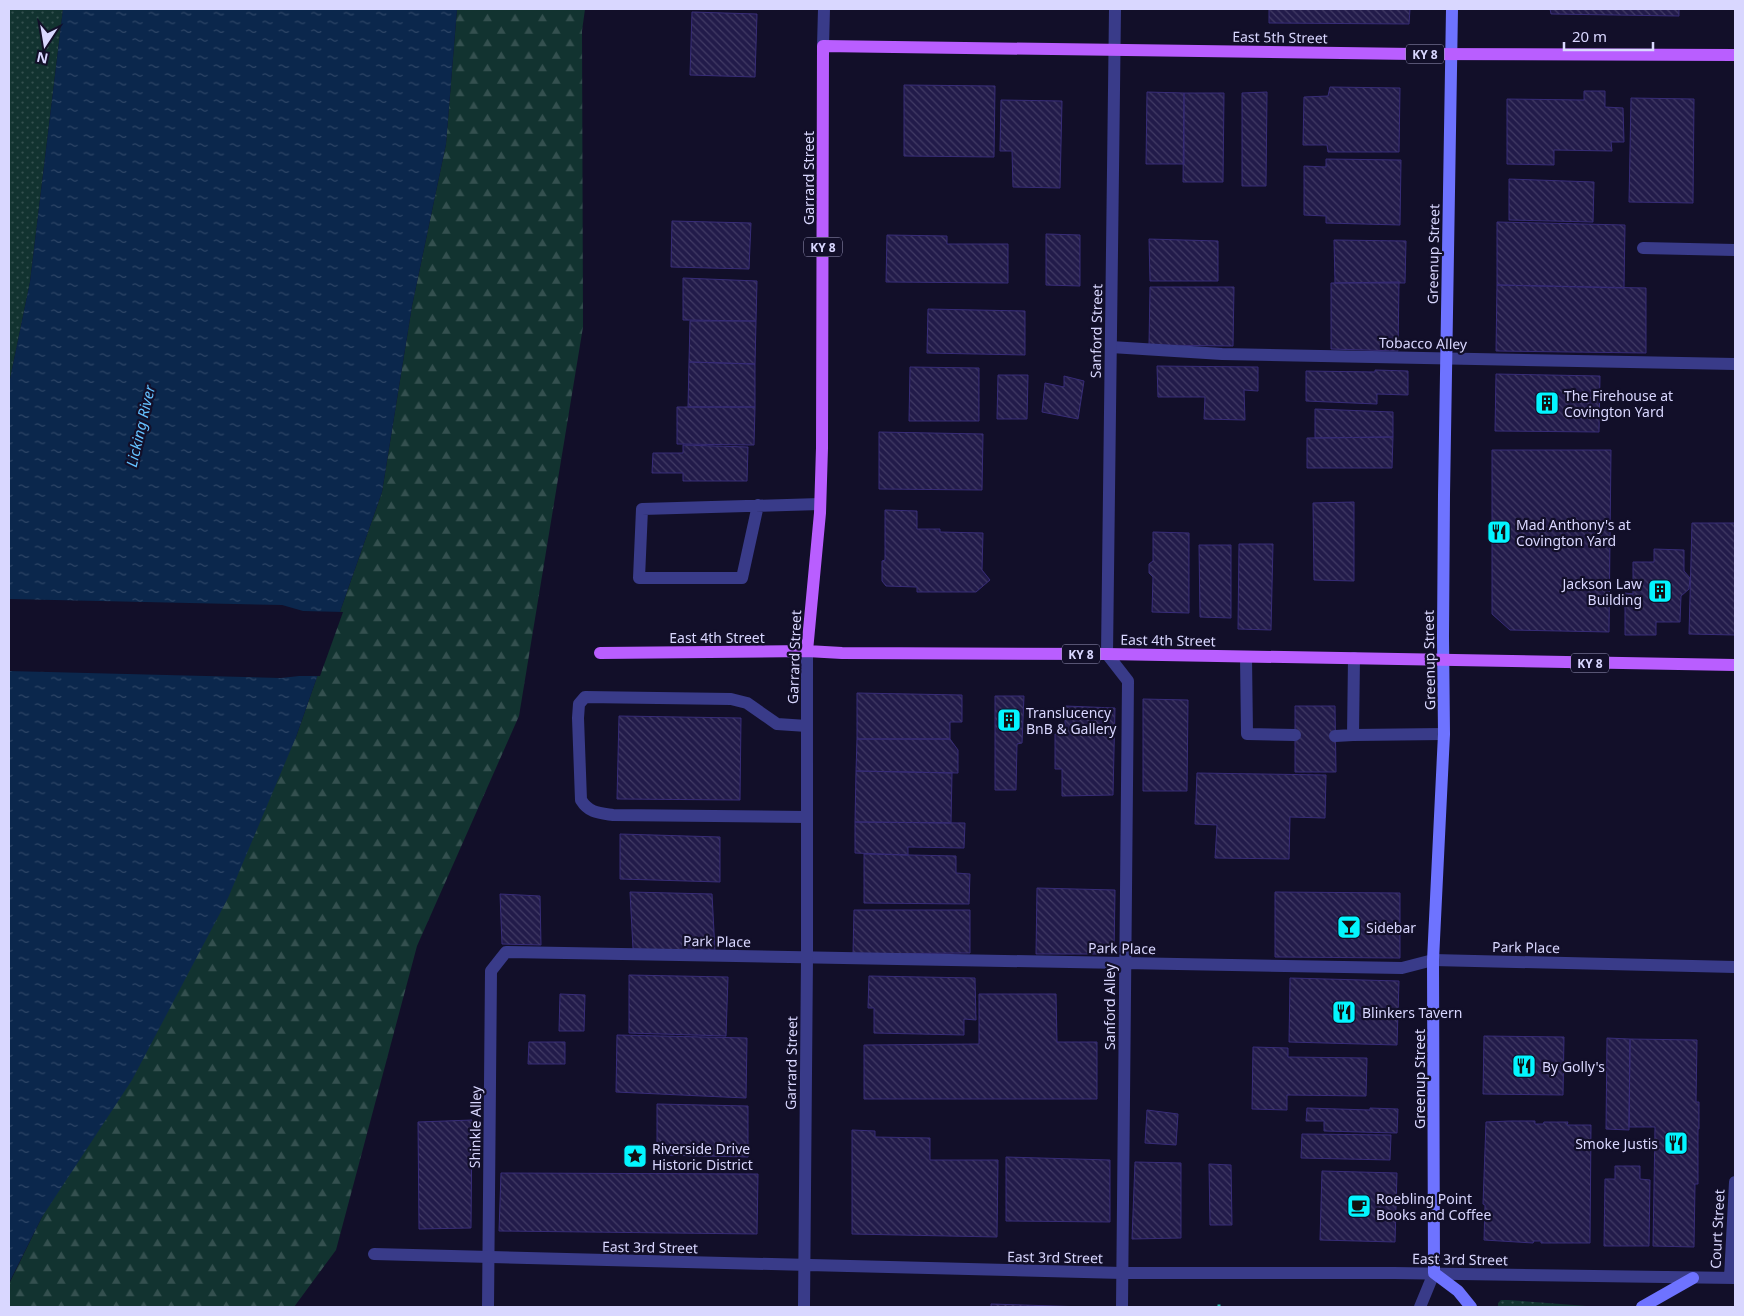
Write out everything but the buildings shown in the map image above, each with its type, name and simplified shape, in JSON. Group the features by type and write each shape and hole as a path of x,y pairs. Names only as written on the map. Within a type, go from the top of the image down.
{"main road":[{"name":"Greenup Street","path":"1434,1273 1433,960 1444,734 1443,627 1452,9"},
{"name":"East 5th Street","path":"824,46 1451,54 1735,55"},
{"name":"Garrard Street","path":"808,651 820,504 822,448 824,46"},
{"name":"East 4th Street","path":"600,653 808,651 852,653 1107,654 1735,665"},
{"path":"1434,1273 1458,1291 1471,1307"},
{"path":"1642,1307 1693,1278"}],"street":[{"name":"Garrard Street","path":"824,9 824,46"},
{"name":"Sanford Street","path":"1107,654 1115,9"},
{"path":"1643,248 1735,250"},
{"name":"Tobacco Alley","path":"1111,347 1222,354 1735,364"},
{"path":"758,505 742,578 639,578 642,509 758,505 820,504"},
{"name":"Garrard Street","path":"804,1307 808,651"},
{"name":"Sanford Alley","path":"1107,654 1128,681 1122,1307"},
{"path":"1246,657 1247,734 1295,735"},
{"path":"1354,658 1354,735"},
{"path":"807,726 777,724 747,703 731,699 585,697 579,704 578,718 581,800 586,808 598,813 613,815 807,816"},
{"path":"1335,736 1444,734"},
{"name":"Park Place","path":"506,952 1402,968 1433,960 1735,967"},
{"name":"Shinkle Alley","path":"488,1307 491,970 506,952"},
{"name":"Court Street","path":"1732,1278 1735,1182"},
{"name":"East 3rd Street","path":"374,1254 1122,1274 1434,1273 1732,1278"},
{"name":"Greenup Street","path":"1420,1307 1434,1273"}],"green space":[{"path":"9,9 63,9 30,282 9,384"},
{"path":"457,9 585,9 582,31 583,327 519,716 417,946 336,1250 294,1307 9,1307 9,1284 42,1217 296,737 382,492 412,306 446,144"},
{"path":"1501,1300 1600,1307 1498,1307 1498,1303"}],"water":[{"name":"Licking River","path":"63,9 457,9 446,144 412,306 382,492 296,737 228,898 132,1080 42,1217 9,1283 9,384 30,282"}],"pier":[{"path":"9,599 282,605 303,611 343,612 320,676 281,678 9,671"}],"place":[{"name":"The Firehouse at Covington Yard","path":"1547,403"},
{"name":"Mad Anthony's at Covington Yard","path":"1499,532"},
{"name":"Jackson Law Building","path":"1660,591"},
{"name":"Translucency BnB & Gallery","path":"1009,720"},
{"name":"Sidebar","path":"1349,927"},
{"name":"Blinkers Tavern","path":"1344,1012"},
{"name":"By Golly's","path":"1524,1066"},
{"name":"Smoke Justis","path":"1676,1143"},
{"name":"Riverside Drive Historic District","path":"635,1156"},
{"name":"Roebling Point Books and Coffee","path":"1359,1206"}]}
